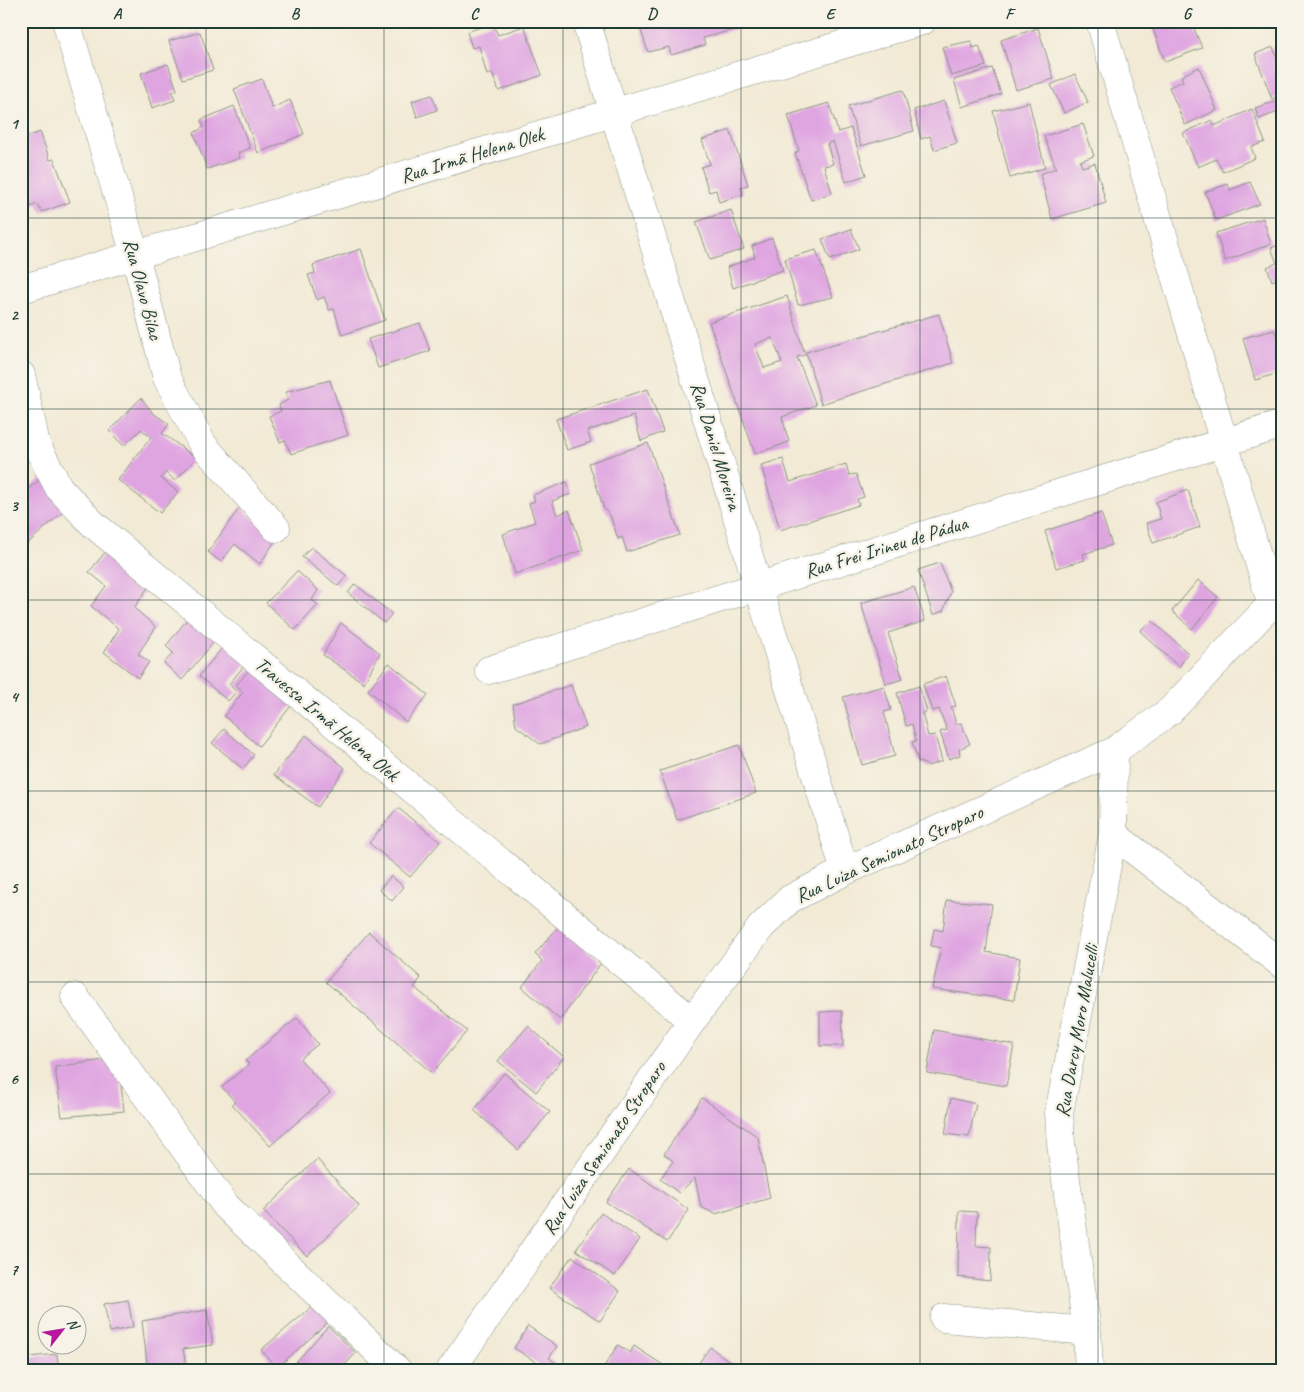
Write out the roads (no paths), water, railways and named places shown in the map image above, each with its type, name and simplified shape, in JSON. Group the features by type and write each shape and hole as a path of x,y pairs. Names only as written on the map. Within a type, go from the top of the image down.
{"street":[{"name":"Rua Olavo Bilac","path":"66,21 135,255 167,378 204,445 276,528"},
{"name":"Rua Daniel Moreira","path":"586,21 845,871"},
{"name":"Rua Irmã Helena Olek","path":"21,289 922,21"},
{"path":"1100,21 1224,442 1277,599"},
{"name":"Travessa Irmã Helena Olek","path":"21,375 36,444 59,488 93,524 692,1021"},
{"name":"Rua Frei Irineu de Pádua","path":"488,670 1283,424"},
{"name":"Rua Luiza Semionato Stroparo","path":"459,1368 692,1021 761,927 790,899 845,871 1114,750 1170,711 1277,599"},
{"name":"Rua Darcy Moro Malucelli","path":"1089,1371 1087,1331 1061,1144 1060,1113 1113,834 1114,750"},
{"path":"1113,834 1283,965"},
{"path":"75,997 226,1206 398,1371"},
{"path":"944,1318 1087,1331"}]}
